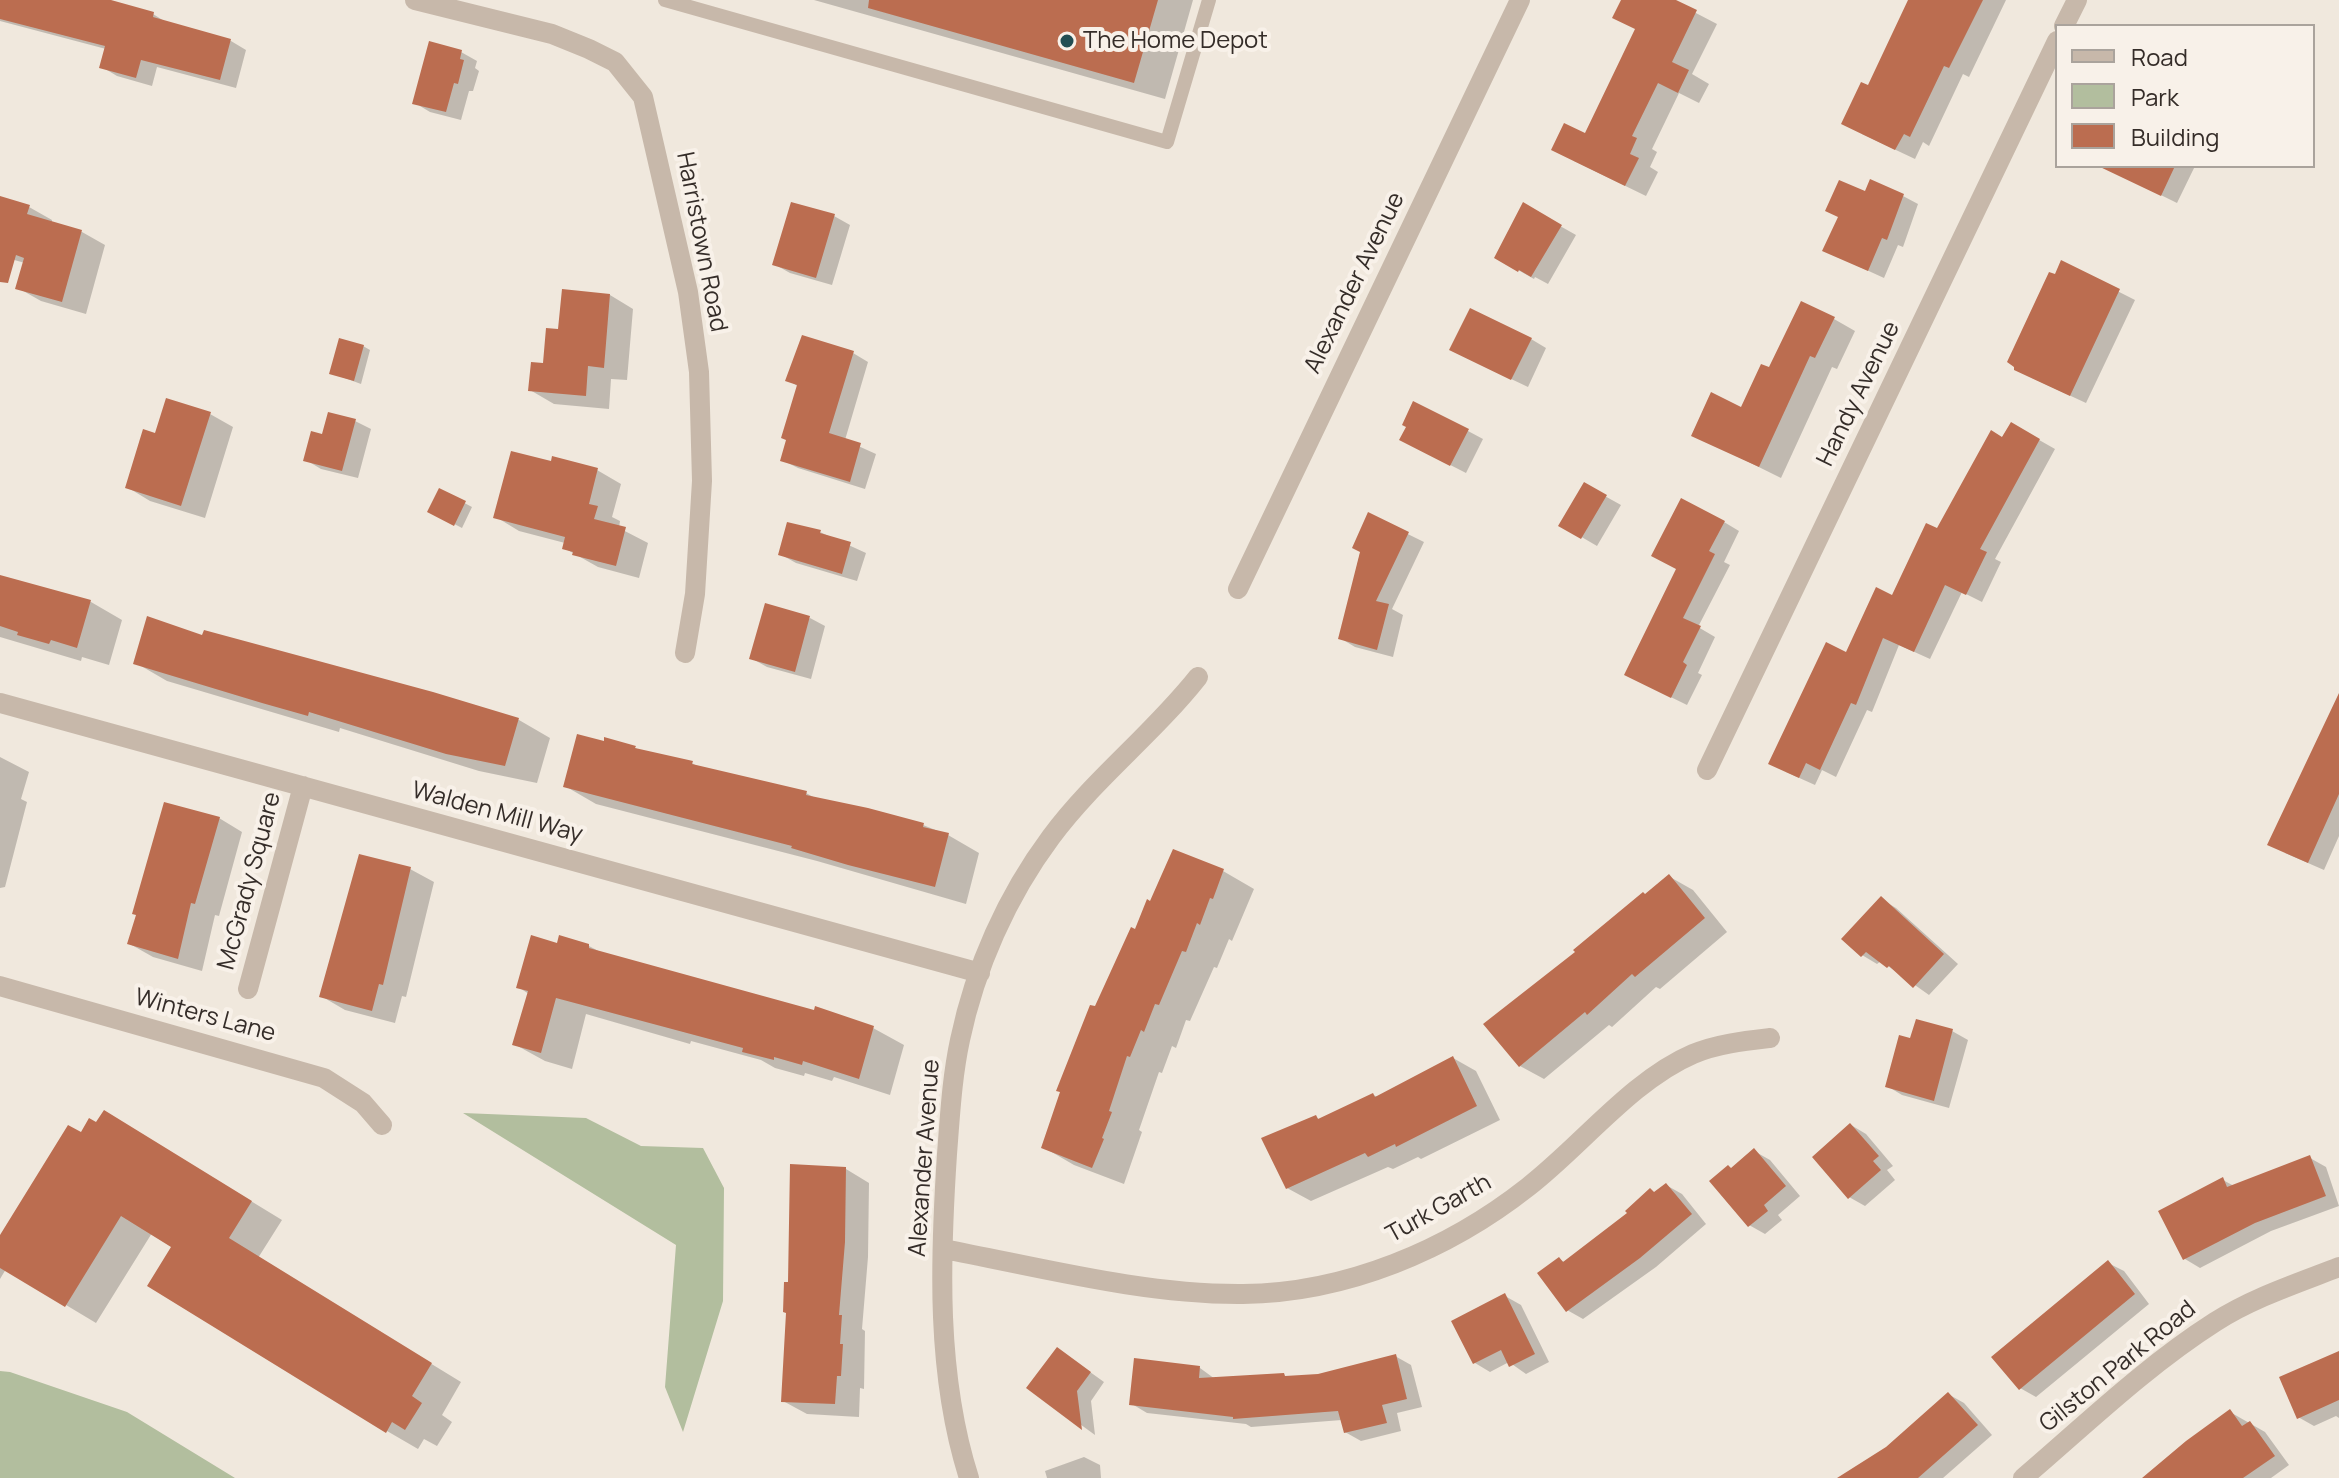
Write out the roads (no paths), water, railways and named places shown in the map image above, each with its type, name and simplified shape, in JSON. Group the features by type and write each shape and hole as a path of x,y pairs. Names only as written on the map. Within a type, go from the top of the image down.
{"street":[{"name":"Harristown Road","path":"415,0 552,34 589,49 615,62 643,97 688,292 699,372 702,481 695,594 685,653"},
{"name":"Alexander Avenue","path":"1238,589 1520,0"},
{"path":"2065,24 2077,0"},
{"name":"Handy Avenue","path":"1707,770 2055,45"},
{"name":"Alexander Avenue","path":"969,1478 950,1393 944,1321 943,1249 951,1100 960,1039 980,973 1001,920 1051,837 1081,800 1198,677"},
{"name":"Walden Mill Way","path":"0,703 980,973"},
{"name":"McGrady Square","path":"248,989 303,786"},
{"name":"Winters Lane","path":"0,986 324,1078 363,1103 382,1125"},
{"name":"Turk Garth","path":"943,1249 1131,1284 1191,1291 1243,1294 1298,1290 1357,1277 1420,1254 1483,1219 1529,1187 1654,1076 1693,1054 1732,1042 1770,1038"},
{"name":"Gilston Park Road","path":"2023,1478 2164,1359 2217,1321 2292,1285 2339,1267"}],"lane":[{"path":"665,0 1167,142 1209,0"}],"place":[{"name":"The Home Depot","path":"1067,41"}]}
